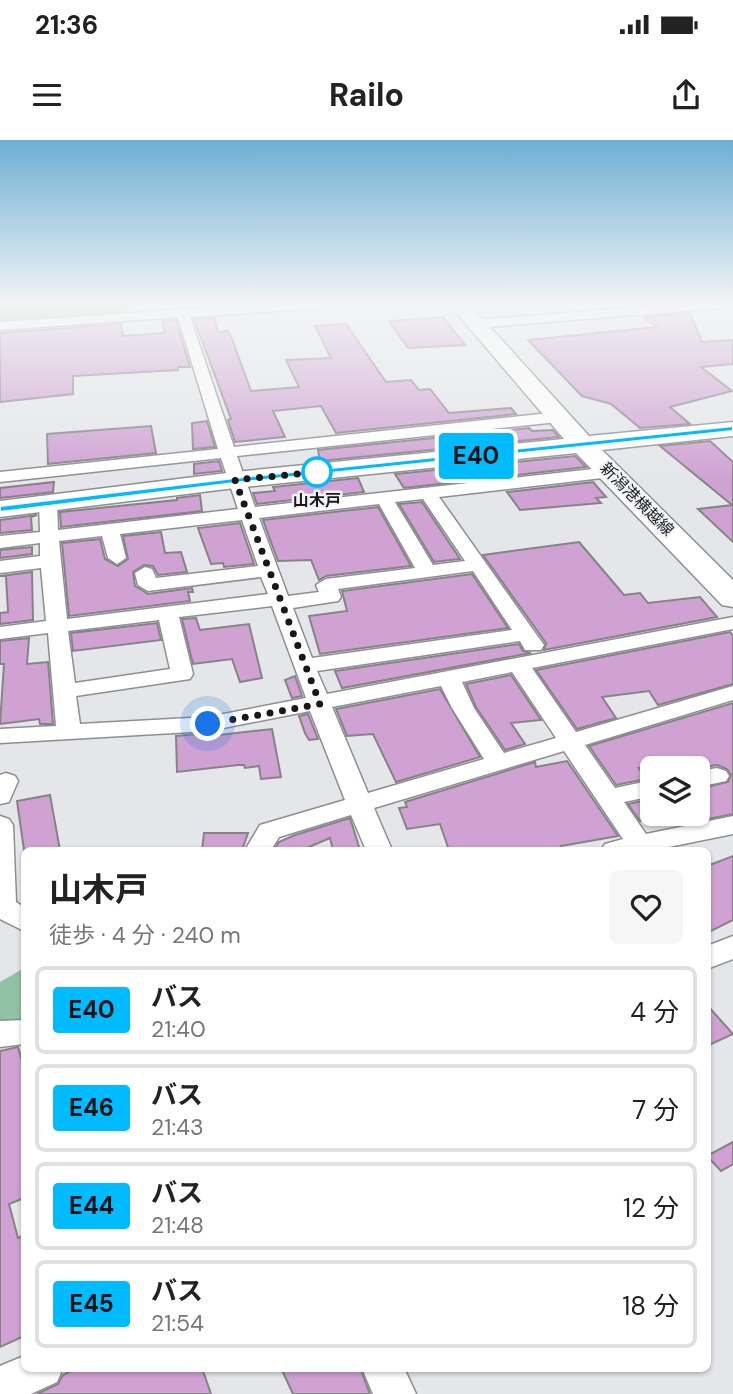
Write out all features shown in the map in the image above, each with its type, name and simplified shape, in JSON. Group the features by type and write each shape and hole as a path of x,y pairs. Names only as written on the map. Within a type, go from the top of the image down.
{"main road":[{"name":"新潟港横越線","path":"514,363 558,417 592,444 733,572"},
{"name":"新潟港横越線","path":"519,363 592,444 611,472 733,598"},
{"path":"0,509 235,480 733,429"}],"street":[{"path":"198,363 235,480 305,666 378,847"},
{"path":"0,477 558,417"},
{"path":"0,542 611,472"},
{"path":"428,493 543,659"},
{"path":"384,498 427,572"},
{"path":"48,503 50,561 69,733"},
{"path":"110,530 117,558"},
{"path":"0,567 50,561"},
{"path":"0,633 168,612 331,597 326,585 478,565"},
{"path":"145,573 148,585 269,570"},
{"path":"64,691 182,674 168,612"},
{"path":"0,736 69,733 82,729 208,724 733,623"},
{"path":"305,666 526,634"},
{"path":"518,664 608,798 627,847"},
{"path":"449,678 463,708 497,761"},
{"path":"260,847 269,831 358,802 733,693"},
{"path":"608,798 640,791"},
{"path":"0,825 2,906 21,919"},
{"path":"632,847 733,825"},
{"path":"711,956 733,947"},
{"path":"0,1387 34,1372"},
{"path":"384,1372 395,1394"}],"green space":[{"path":"21,970 21,1032 0,1034 0,982"}],"building":[{"path":"0,363 189,363 190,367 73,376 73,394 0,402"},
{"path":"210,363 241,363 251,391 299,387 287,363 373,363 386,382 411,380 419,390 430,389 449,413 511,408 516,414 336,433 321,406 273,411 285,437 235,442 228,420 231,419"},
{"path":"550,363 733,363 701,367 732,391 670,407 690,424 640,428 611,404 582,396"},
{"path":"207,421 215,447 193,449 192,423"},
{"path":"151,426 156,453 48,464 47,434"},
{"path":"529,428 532,431 553,430 559,437 320,461 318,450"},
{"path":"710,441 733,462 733,542 698,509 732,505 660,446"},
{"path":"575,456 586,467 404,488 395,474"},
{"path":"219,461 222,471 194,474 194,464"},
{"path":"358,478 364,492 257,504 253,493 275,491 273,487"},
{"path":"54,482 53,492 0,498 0,488"},
{"path":"593,482 606,497 596,498 601,503 520,510 507,492"},
{"path":"200,495 202,511 61,527 60,512 177,500"},
{"path":"422,502 460,559 434,562 399,504"},
{"path":"378,507 411,566 326,576 319,580 311,560 278,561 263,520"},
{"path":"37,515 31,517 32,530 0,533 0,520"},
{"path":"240,523 254,564 224,567 223,563 211,564 198,528"},
{"path":"161,532 165,553 181,552 187,572 158,575 153,566 144,565 133,572 135,586 148,594 192,588 193,592 188,592 190,601 69,616 62,543 100,539 105,559 118,566 128,559 123,536"},
{"path":"579,542 624,595 640,593 648,603 700,597 717,617 544,650 546,643 483,555"},
{"path":"32,547 32,554 0,558 0,550"},
{"path":"32,572 33,620 0,624 0,613 8,612 6,576 0,576"},
{"path":"472,574 508,628 320,654 309,616 347,611 342,591"},
{"path":"196,618 200,630 249,624 262,678 240,682 232,659 193,664 182,619"},
{"path":"157,623 161,640 73,651 71,633"},
{"path":"730,632 733,636 733,684 658,705 649,691 602,697 616,718 577,729 536,670"},
{"path":"29,638 27,664 48,662 53,724 40,724 39,719 0,724 4,664 0,664 0,641"},
{"path":"519,644 523,651 531,653 342,688 335,671"},
{"path":"511,675 541,720 511,723 525,744 505,750 476,707 466,684"},
{"path":"295,676 302,696 292,698 285,680"},
{"path":"440,689 480,757 396,782 373,734 347,736 336,709"},
{"path":"733,703 733,814 710,819 710,786 728,782 731,775 727,769 717,765 710,766 710,756 640,756 640,780 616,785 589,746"},
{"path":"308,714 318,739 309,740 305,733 299,716"},
{"path":"272,729 281,777 261,779 259,766 245,768 244,765 177,772 176,736 219,732 219,735"},
{"path":"567,761 618,836 562,847 448,847 440,824 407,829 399,808 407,807 405,802 535,762 536,767"},
{"path":"50,795 59,847 24,847 17,801"},
{"path":"640,802 640,821 628,804"},
{"path":"350,818 359,847 332,847 330,838 309,847 276,847 279,842"},
{"path":"204,833 248,833 243,847 202,847"},
{"path":"733,856 733,920 711,931 711,864"},
{"path":"711,1009 733,1034 711,1044"},
{"path":"18,1047 21,1057 21,1199 9,1204 18,1238 21,1236 21,1337 0,1347 0,1051"},
{"path":"733,1142 733,1164 721,1171 711,1160 711,1154"},
{"path":"69,1372 203,1372 211,1394 37,1394 58,1384 63,1375"},
{"path":"283,1372 362,1372 370,1394 293,1394"}],"bus line":[{"name":"E40","path":"0,509 235,480 733,429"}],"place":[{"name":"山木戸","path":"317,472"}],"route":[{"path":"208,724 320,704 235,480 317,472"}]}
